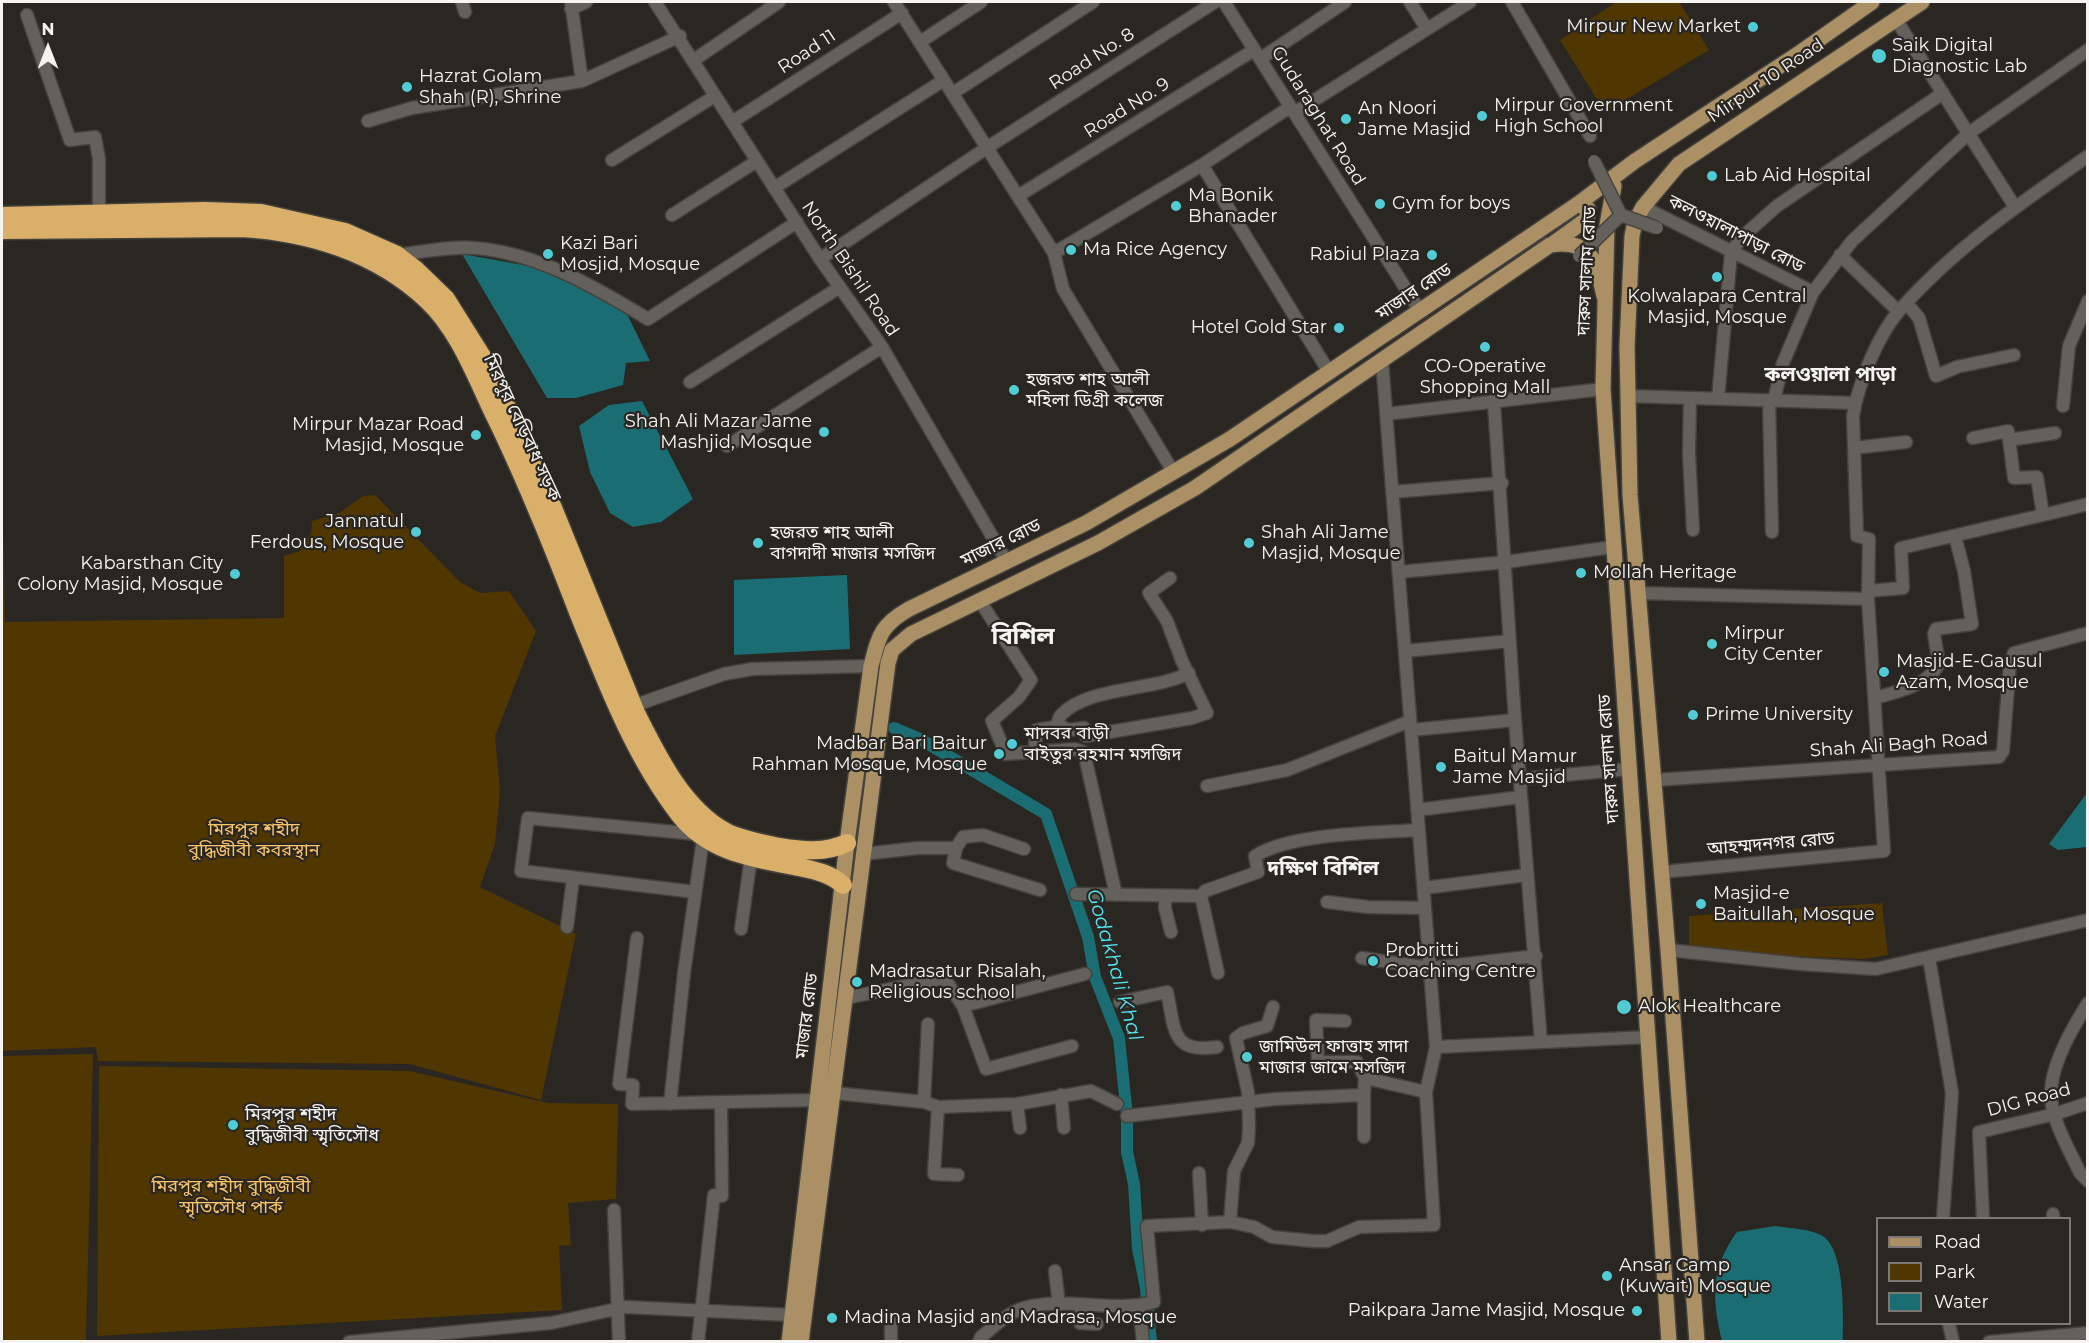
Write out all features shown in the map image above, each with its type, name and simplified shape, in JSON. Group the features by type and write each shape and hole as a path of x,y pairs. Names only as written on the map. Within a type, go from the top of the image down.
{"highway":[{"name":"মিরপুর বেড়িবাধ সড়ক","path":"2,216 205,211 261,213 345,232 397,255 467,329 504,401 553,508 630,712 650,741 700,837 714,846 751,857 830,874 851,886"},
{"name":"মিরপুর বেড়িবাধ সড়ক","path":"2,230 242,228 277,231 366,257 441,304"},
{"name":"মিরপুর বেড়িবাধ সড়ক","path":"685,809 700,815 729,833 763,844 822,851 858,847"},
{"path":"820,872 822,851"}],"main road":[{"name":"Mirpur 10 Road","path":"1619,175 1635,161 1801,52 1872,2"},
{"name":"Mirpur 10 Road","path":"1643,207 1679,164 1922,2"},
{"name":"মাজার রোড","path":"858,847 871,666 877,642 886,623 1086,523 1174,473 1329,372 1619,175"},
{"name":"দারুস সালাম রোড","path":"1619,175 1608,204 1603,389 1612,547 1649,1037 1669,1341"},
{"path":"877,642 892,650 911,634 1098,543 1195,488 1587,219 1588,209 1578,204"},
{"path":"1643,207 1635,222 1632,237 1628,299 1629,473 1697,1341"},
{"path":"1550,245 1576,244 1590,255 1599,273 1604,296"},
{"path":"1420,311 1431,328"},
{"path":"1086,523 1098,543"},
{"path":"1008,562 1020,581"},
{"path":"898,615 911,634"},
{"name":"মাজার রোড","path":"789,1341 816,1100 892,650"},
{"path":"1630,776 1654,774"},
{"name":"মাজার রোড","path":"801,1341 846,998 851,886"},
{"path":"816,1100 833,1097"}],"street":[{"path":"582,81 571,5 586,2"},
{"name":"North Bishil Road","path":"655,2 680,36 715,96 820,259 882,347 1008,562"},
{"path":"694,60 779,2"},
{"path":"894,2 1054,253 1064,289 1174,473"},
{"path":"920,42 981,2"},
{"path":"953,93 1093,2"},
{"name":"Gudaraghat Road","path":"1224,2 1420,311"},
{"name":"Road No. 8","path":"820,259 988,147 1224,2"},
{"name":"Road No. 9","path":"1018,196 1345,2"},
{"path":"1410,2 1427,29"},
{"path":"1054,253 1470,2"},
{"path":"1512,2 1590,136"},
{"name":"Road 11","path":"732,122 902,13"},
{"path":"27,15 70,140 95,137 99,159 99,214"},
{"path":"1895,18 2015,207"},
{"path":"368,121 412,108 582,81 680,36"},
{"path":"1772,532 1771,400 1783,363 1813,292 1840,255 1883,210 1969,133 2088,50"},
{"path":"774,188 944,80"},
{"path":"1718,399 1731,253 1741,238 1777,206 1943,93"},
{"path":"612,160 715,96"},
{"path":"1878,764 1876,698 1868,595 1869,539 1857,536 1855,402 1875,353 1902,307 2015,207 2088,156"},
{"path":"672,215 757,161"},
{"path":"1594,161 1620,215 1657,228"},
{"path":"1202,165 1329,372"},
{"name":"কলওয়ালাপাড়া রোড","path":"1643,207 1813,292"},
{"path":"1579,256 1620,215"},
{"path":"397,255 472,247 504,252 552,267 598,288 648,319 797,222"},
{"path":"1840,255 1902,307 1919,318 1936,376 1957,367 2013,355"},
{"path":"690,382 840,287"},
{"path":"2063,406 2069,346 2088,301"},
{"path":"727,446 882,347"},
{"path":"1143,1341 1147,1226 1230,1222 1254,1227 1272,1237 1327,1241 1359,1227 1434,1225 1426,1092 1436,1047 1382,361"},
{"path":"1386,414 1603,389"},
{"path":"1627,396 1855,402"},
{"path":"1690,398 1689,454 1693,530"},
{"path":"1494,403 1502,483 1515,720 1536,956 1541,1042"},
{"path":"1973,438 2007,431 2014,478 2037,477 2043,515"},
{"path":"2009,440 2055,433"},
{"path":"1854,448 1906,442"},
{"path":"1392,492 1502,483"},
{"path":"1638,593 1868,595 1903,588 1901,548 2088,504"},
{"path":"1876,698 1912,687 1935,671 1939,664 1934,634 1936,629 1972,624 1964,571 1955,536"},
{"path":"1399,572 1506,562 1612,547"},
{"path":"1035,744 1037,730 1058,725 1069,730 1084,728 1086,736 1192,718 1208,713 1167,621 1149,593 1170,578"},
{"path":"980,601 1030,680 1019,697 992,721 1006,754 1075,749 1084,752 1116,895"},
{"name":"Shah Ali Bagh Road","path":"1654,774 1999,757 2003,751 2010,663 2014,653 2088,633"},
{"path":"1405,651 1510,641"},
{"path":"630,712 724,674 762,669 871,666"},
{"path":"1058,725 1061,715 1091,699 1123,689 1171,682 1189,673"},
{"path":"1207,786 1287,770 1411,726 1515,720"},
{"name":"আহম্মদনগর রোড","path":"1662,872 1884,851 1878,764"},
{"path":"1520,779 1630,776"},
{"path":"1417,810 1521,797"},
{"path":"670,1104 695,892 700,837 528,818 521,871 695,892"},
{"path":"1201,896 1205,891 1258,872 1255,856 1265,849 1290,842 1419,830"},
{"path":"1024,849 983,835 963,837 956,848 953,862 1040,890"},
{"path":"858,847 956,848"},
{"path":"741,929 751,857"},
{"path":"1424,888 1527,874"},
{"path":"567,927 573,878"},
{"path":"1076,894 1201,896"},
{"path":"1165,896 1165,908 1171,932"},
{"path":"1201,896 1218,973"},
{"path":"1327,903 1368,908 1425,908"},
{"path":"1668,951 1876,969 2088,920"},
{"path":"637,938 619,1084 633,1085 632,1104 816,1100"},
{"path":"1362,958 1430,968 1536,956"},
{"path":"1929,958 1952,1093 1943,1217"},
{"path":"963,1006 1085,974"},
{"path":"846,998 944,978 963,1006 986,1070 1072,1046"},
{"path":"1120,1002 1167,992 1176,1033 1184,1045 1192,1049 1217,1047"},
{"path":"2088,1003 2069,1033 2061,1053 2051,1097 2055,1114 2080,1173 2088,1181"},
{"path":"1230,1222 1234,1171 1248,1143 1249,1102 1236,1038 1243,1033 1264,1028 1273,1006"},
{"path":"1345,1021 1316,1020 1318,1062 1357,1062 1365,1077 1364,1137"},
{"path":"924,1102 928,1024"},
{"path":"1436,1047 1649,1037"},
{"path":"1365,1077 1426,1092"},
{"path":"833,1097 924,1102 938,1107 1017,1104 1091,1091 1117,1104"},
{"path":"1061,1095 1064,1128"},
{"path":"1127,1116 1249,1102 1364,1095"},
{"path":"698,1341 714,1195 722,1196 722,1102"},
{"name":"DIG Road","path":"1983,1217 1979,1132 2055,1114 2088,1103"},
{"path":"1017,1104 1020,1128"},
{"path":"938,1107 934,1174 958,1175"},
{"path":"1199,1173 1202,1225"},
{"path":"614,1210 619,1341"},
{"path":"1055,1271 1059,1305"},
{"path":"979,1341 989,1331 1024,1308 1082,1304 1145,1304"},
{"path":"1082,1304 1080,1323 1096,1324"},
{"path":"350,1341 551,1323 616,1308 791,1315"},
{"path":"891,1322 891,1341"},
{"path":"1949,1325 1953,1341"},
{"path":"1989,1341 2042,1339 2061,1329 2088,1333"}],"green space":[{"path":"1616,2 1679,2 1709,50 1605,112 1560,40"},
{"name":"মিরপুর শহীদ বুদ্ধিজীবী কবরস্থান","path":"2,473 5,622 284,618 284,556 300,551 311,533 312,521 339,513 363,496 375,495 460,582 480,593 509,591 536,631 495,736 500,791 495,844 480,887 576,934 541,1100 410,1064 98,1061 96,1047 2,1051"},
{"path":"1882,903 1888,955 1863,959 1689,952 1689,916"},
{"path":"93,1054 86,1341 2,1341 2,1056"},
{"name":"মিরপুর শহীদ বুদ্ধিজীবী স্মৃতিসৌধ পার্ক","path":"99,1066 409,1071 548,1103 618,1104 616,1199 568,1203 571,1245 559,1246 562,1310 97,1336"}],"water":[{"path":"462,254 534,267 573,282 624,308 650,361 626,363 623,385 576,398 547,398"},
{"path":"642,401 693,499 661,522 633,527 610,513 590,472 579,426 609,405"},
{"path":"847,575 850,649 734,655 734,580"},
{"path":"2087,793 2087,847 2058,850 2049,844"},
{"path":"1775,1226 1816,1233 1829,1242 1839,1268 1843,1300 1843,1341 1722,1341 1715,1298 1722,1259 1737,1232"}],"waterway":[{"name":"Godakhali Khal","path":"894,728 920,739 1046,814 1088,937 1095,977 1119,1038 1127,1116 1127,1152 1134,1184 1138,1248 1146,1288 1151,1342"}],"place":[{"name":"Mirpur New Market","path":"1753,27"},
{"name":"Saik Digital Diagnostic Lab","path":"1879,56"},
{"name":"Hazrat Golam Shah (R), Shrine","path":"407,87"},
{"name":"Mirpur Government High School","path":"1482,116"},
{"name":"An Noori Jame Masjid","path":"1346,119"},
{"name":"Lab Aid Hospital","path":"1712,176"},
{"name":"Gym for boys","path":"1380,204"},
{"name":"Ma Bonik Bhanader","path":"1176,206"},
{"name":"Ma Rice Agency","path":"1071,250"},
{"name":"Kazi Bari Mosjid, Mosque","path":"548,254"},
{"name":"Rabiul Plaza","path":"1432,255"},
{"name":"Kolwalapara Central Masjid, Mosque","path":"1717,277"},
{"name":"Hotel Gold Star","path":"1339,328"},
{"name":"CO-Operative Shopping Mall","path":"1485,347"},
{"name":"হজরত শাহ আলী মহিলা ডিগ্রী কলেজ","path":"1014,390"},
{"name":"Shah Ali Mazar Jame Mashjid, Mosque","path":"824,432"},
{"name":"Mirpur Mazar Road Masjid, Mosque","path":"476,435"},
{"name":"Jannatul Ferdous, Mosque","path":"416,532"},
{"name":"হজরত শাহ আলী বাগদাদী মাজার মসজিদ","path":"758,543"},
{"name":"Shah Ali Jame Masjid, Mosque","path":"1249,543"},
{"name":"Mollah Heritage","path":"1581,573"},
{"name":"Kabarsthan City Colony Masjid, Mosque","path":"235,574"},
{"name":"Mirpur City Center","path":"1712,644"},
{"name":"Masjid-E-Gausul Azam, Mosque","path":"1884,672"},
{"name":"Prime University","path":"1693,715"},
{"name":"মাদবর বাড়ী বাইতুর রহমান মসজিদ","path":"1012,744"},
{"name":"Madbar Bari Baitur Rahman Mosque, Mosque","path":"999,754"},
{"name":"Baitul Mamur Jame Masjid","path":"1441,767"},
{"name":"Masjid-e Baitullah, Mosque","path":"1701,904"},
{"name":"Probritti Coaching Centre","path":"1373,961"},
{"name":"Madrasatur Risalah, Religious school","path":"857,982"},
{"name":"Alok Healthcare","path":"1624,1007"},
{"name":"জামিউল ফাত্তাহ সাদা মাজার জামে মসজিদ","path":"1247,1057"},
{"name":"মিরপুর শহীদ বুদ্ধিজীবী স্মৃতিসৌধ","path":"233,1125"},
{"name":"Ansar Camp (Kuwait) Mosque","path":"1607,1276"},
{"name":"Paikpara Jame Masjid, Mosque","path":"1637,1311"},
{"name":"Madina Masjid and Madrasa, Mosque","path":"832,1318"}],"district":[{"name":"কলওয়ালা পাড়া","path":"1830,375"},
{"name":"বিশিল","path":"1023,637"},
{"name":"দক্ষিণ বিশিল","path":"1323,869"}]}
